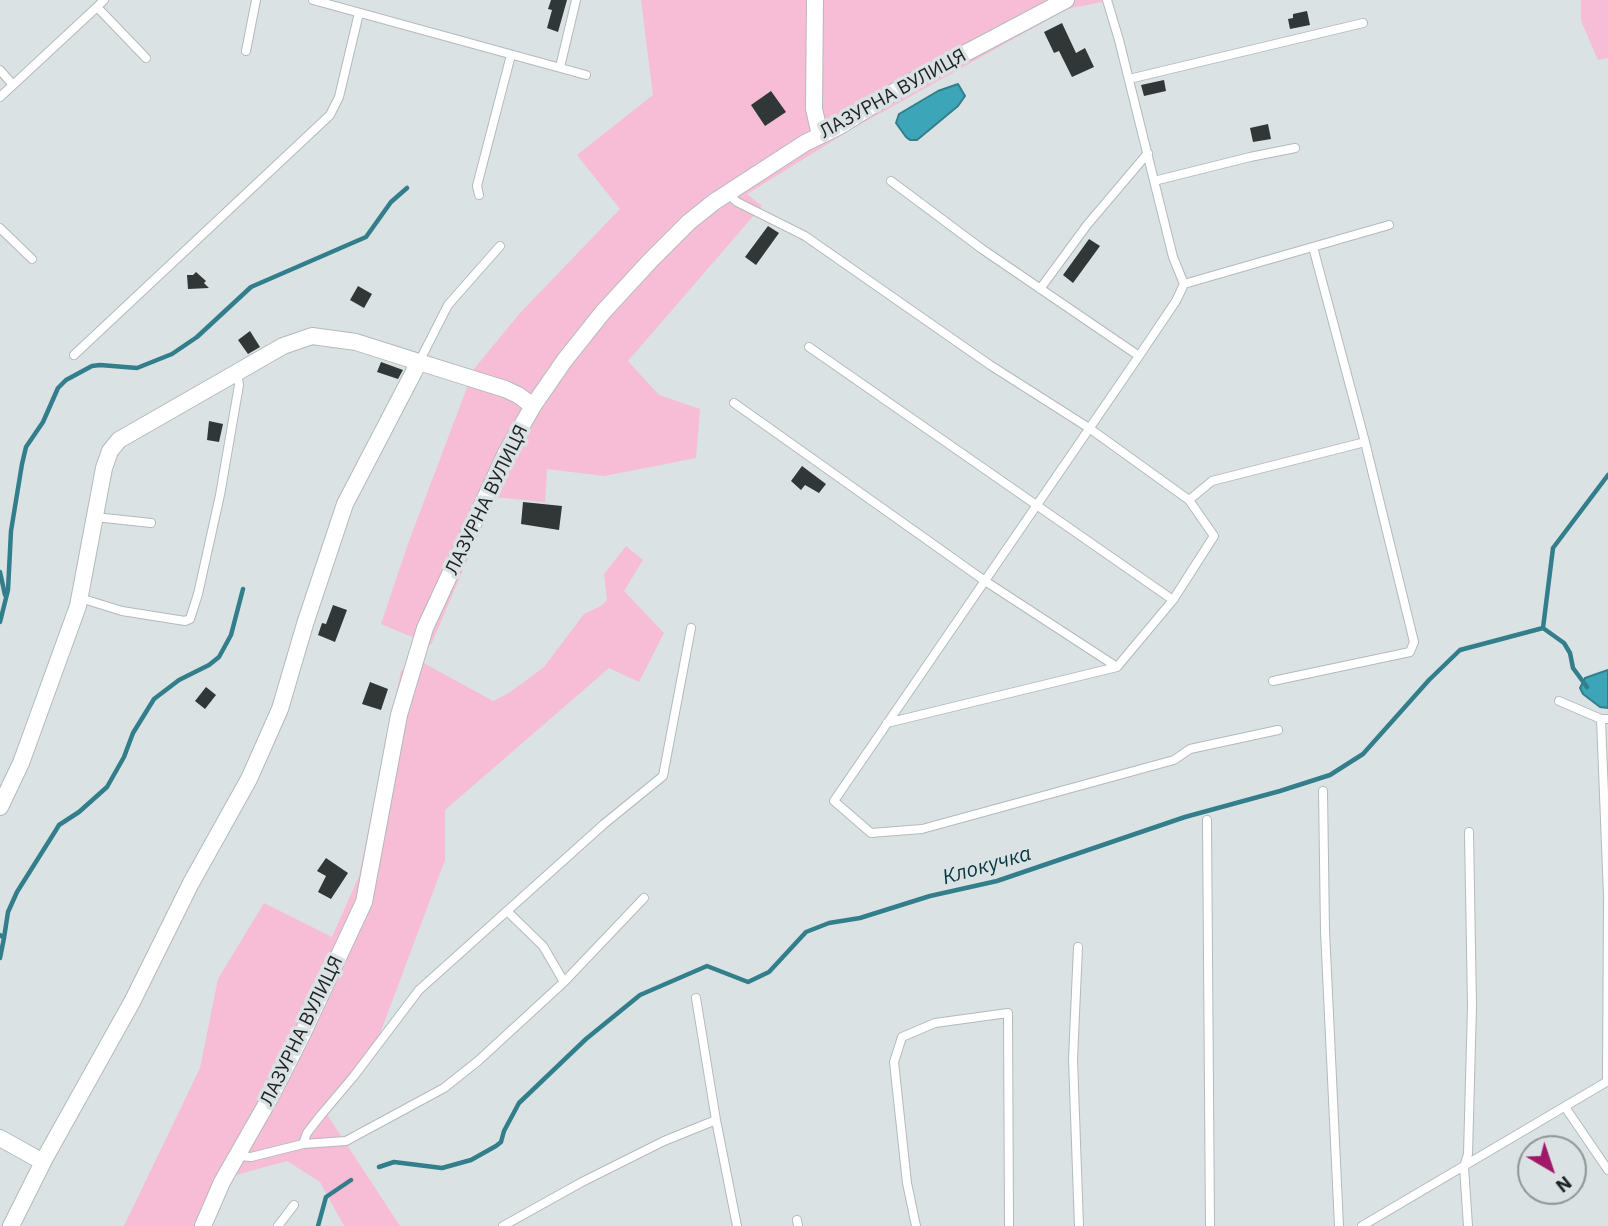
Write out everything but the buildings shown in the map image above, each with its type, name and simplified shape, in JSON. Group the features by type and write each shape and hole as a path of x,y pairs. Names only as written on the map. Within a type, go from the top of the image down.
{"street":[{"path":"815,0 813,100 820,135"},
{"name":"ЛАЗУРНА ВУЛИЦЯ","path":"203,1226 214,1199 301,1037 364,902 395,732 420,642 506,453 564,360 603,312 700,212 820,135 840,126 917,78 1066,0"},
{"path":"0,807 20,763 80,598 106,459 116,443 295,340 312,336 356,342 505,389 533,406"},
{"path":"11,1226 255,766 279,709 345,504 419,362"},
{"path":"0,1138 43,1162"}],"lane":[{"path":"0,97 104,0"},
{"path":"246,51 256,0"},
{"path":"313,0 586,75"},
{"path":"560,67 576,0"},
{"path":"1107,0 1173,257 1184,284 1176,301 1139,356 834,801 871,834 922,829 1174,760 1190,749 1278,730"},
{"path":"97,7 146,58"},
{"path":"74,355 330,114 339,97 359,13"},
{"path":"1129,79 1363,23"},
{"path":"480,195 477,186 511,55"},
{"path":"0,70 13,85"},
{"path":"1154,181 1295,148"},
{"path":"1040,289 1087,225 1148,153"},
{"path":"891,181 982,249 1139,356"},
{"path":"727,193 737,202 804,236 990,365 1089,428 1189,500 1214,536 1173,600 1118,667 887,723"},
{"path":"1184,284 1389,225"},
{"path":"0,228 32,259"},
{"path":"419,362 448,305 500,246"},
{"path":"1273,681 1410,652 1414,642 1365,442 1312,247"},
{"path":"809,346 1173,600"},
{"path":"80,598 122,611 185,621 190,619 220,495 239,386 237,372"},
{"path":"734,403 985,581 1118,667"},
{"path":"1189,500 1212,481 1365,442"},
{"path":"95,517 151,523"},
{"path":"303,1144 321,1115 419,990 604,824 663,775 691,628"},
{"path":"1362,1226 1608,1082 1605,719 1559,701"},
{"path":"1323,791 1325,931 1339,1226"},
{"path":"1208,820 1210,1226"},
{"path":"1468,1226 1464,1167 1468,1154 1472,1006 1469,832"},
{"path":"237,1156 251,1157 303,1144 346,1141 444,1088 564,982 644,898"},
{"path":"508,912 543,946 564,982"},
{"path":"1078,947 1073,1059 1079,1226"},
{"path":"696,998 737,1226"},
{"path":"916,1226 907,1183 894,1062 902,1037 935,1023 1008,1013 1009,1226"},
{"path":"1565,1107 1608,1170"},
{"path":"503,1226 652,1146 716,1120"},
{"path":"278,1226 293,1205"}],"shaded area":[{"path":"641,0 1112,0 1067,9 852,129 747,194 762,206 628,361 659,395 700,409 696,458 604,476 547,469 545,502 494,497 431,645 381,624 409,541 474,369 520,313 620,209 577,155 653,95"},
{"path":"1581,0 1608,0 1608,58 1598,60 1581,21"},
{"path":"626,546 643,560 624,591 664,633 639,682 609,668 445,810 445,860 372,1055 326,1113 400,1226 344,1226 320,1182 287,1161 236,1175 206,1226 124,1226 200,1068 218,979 264,903 332,937 359,876 401,671 418,660 493,701 509,693 544,667 584,614 607,600 604,574"}],"water":[{"path":"958,84 965,96 958,106 917,140 906,137 896,123 899,114 938,91"},
{"path":"1608,670 1608,708 1600,707 1583,694 1580,688 1585,678"}],"waterway":[{"path":"0,622 8,590 11,531 26,447 43,422 58,388 66,380 92,366 137,368 172,354 197,337 251,287 366,237 391,202 407,188"},
{"path":"1543,628 1553,548 1608,475"},
{"path":"0,572 5,595"},
{"path":"4,938 8,912 17,892 59,825 79,812 107,787 124,757 133,733 154,699 179,680 219,657 231,635 243,589"},
{"name":"Клокучка","path":"379,1167 394,1162 442,1168 471,1160 496,1146 501,1142 519,1103 586,1039 640,995 707,966 748,982 769,972 806,932 829,923 860,918 930,896 997,881 1185,817 1330,775 1363,754 1429,680 1460,650 1543,628 1564,643 1570,653 1573,668 1587,687"},
{"path":"0,935 4,938 0,958"},
{"name":"Клокучка","path":"318,1226 326,1197 351,1180"}]}
